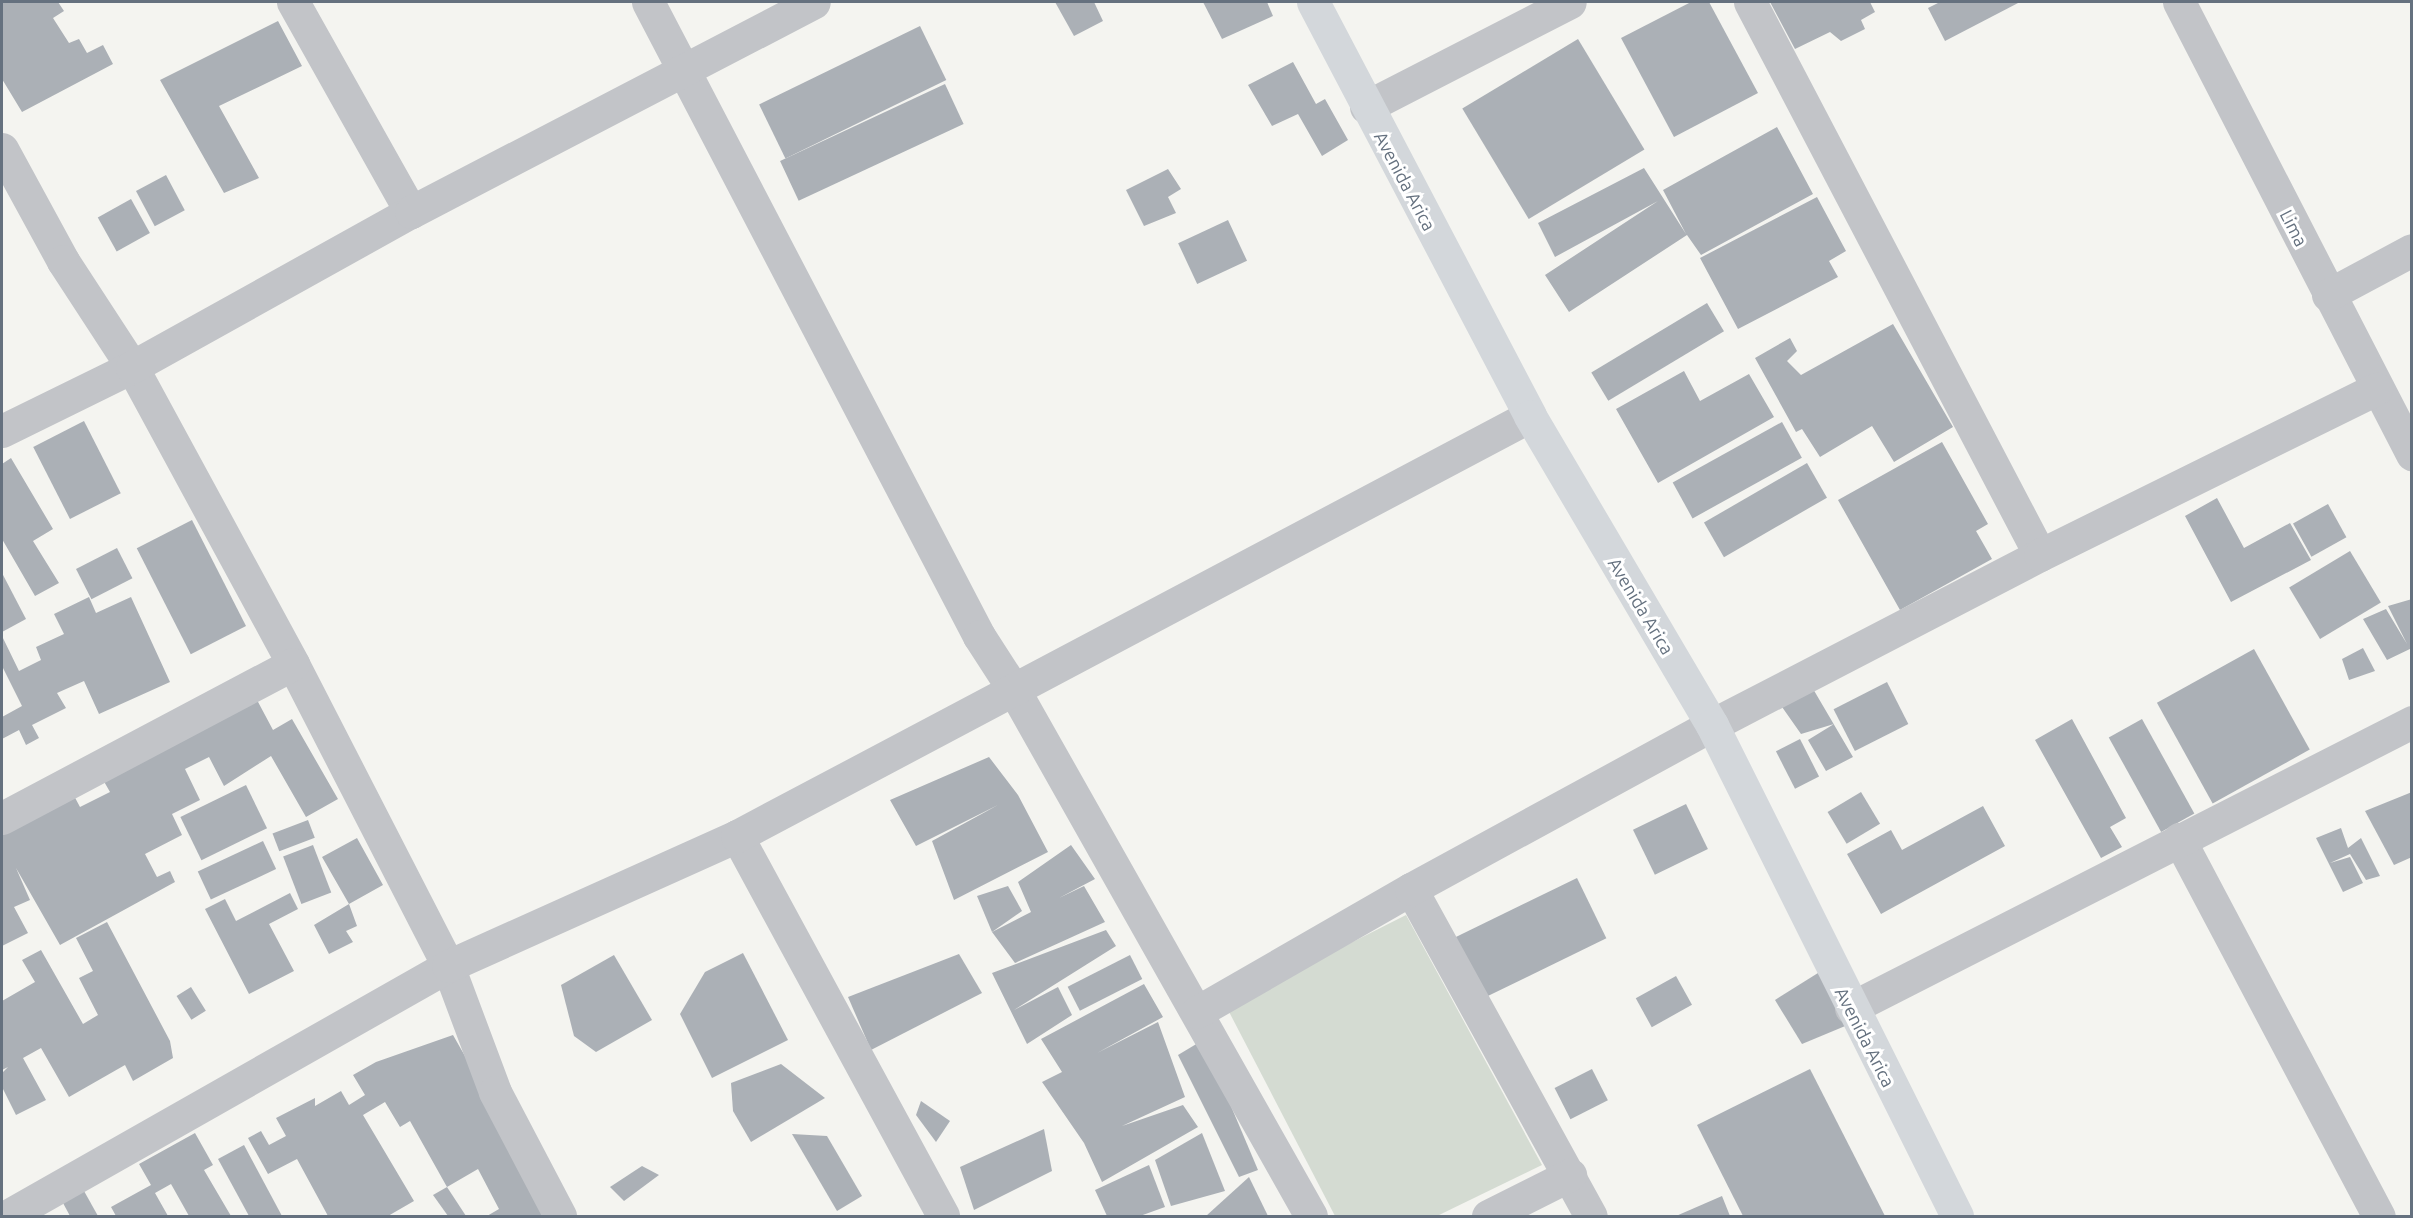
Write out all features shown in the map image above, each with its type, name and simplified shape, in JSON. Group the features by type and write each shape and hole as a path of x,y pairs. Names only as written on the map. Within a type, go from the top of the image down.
{"street":[{"path":"293,2 411,212"},
{"path":"648,2 979,636 1014,690 1311,1216"},
{"path":"2,430 132,367 411,212 814,2"},
{"name":"Avenida Arica","path":"1313,2 1365,106 1530,416 1712,725 1851,1008 1957,1216"},
{"path":"1365,106 1570,2"},
{"path":"1750,2 2040,555"},
{"name":"Lima","path":"2179,2 2376,389 2412,454"},
{"path":"2,148 63,261 132,367 293,664 448,966 495,1092 560,1216"},
{"path":"2328,295 2412,250"},
{"path":"1197,1012 1411,889 1712,725 2040,555 2376,389"},
{"path":"7,1212 448,966 737,836 1530,416"},
{"path":"2,818 293,664"},
{"path":"1851,1008 2412,722"},
{"path":"737,836 943,1216"},
{"path":"2179,839 2379,1216"},
{"path":"1411,889 1591,1216"},
{"path":"1488,1216 1570,1175"}],"shaded area":[{"path":"1406,915 1542,1165 1437,1216 1335,1216 1226,1006"}],"building":[{"path":"2,2 58,2 64,11 53,18 69,43 79,39 87,53 103,45 113,64 22,112 2,79"},
{"path":"1055,2 1094,2 1103,21 1074,36"},
{"path":"1203,2 1267,2 1273,16 1222,39"},
{"path":"1691,2 1709,2 1758,93 1674,137 1621,38"},
{"path":"1770,2 1870,2 1875,12 1861,20 1865,29 1841,41 1830,32 1795,49"},
{"path":"1940,2 2020,2 1945,41 1928,8"},
{"path":"278,21 302,66 219,106 259,178 224,193 160,80"},
{"path":"920,26 946,80 785,158 759,104"},
{"path":"1578,39 1644,150 1529,219 1462,109"},
{"path":"1293,62 1316,104 1325,99 1348,140 1322,156 1298,114 1272,126 1248,85"},
{"path":"945,84 964,124 799,201 780,161"},
{"path":"1777,127 1813,194 1701,255 1687,235 1569,312 1545,275 1658,201 1555,257 1538,223 1644,168 1686,234 1663,190"},
{"path":"1168,169 1181,189 1168,197 1176,213 1144,226 1126,190"},
{"path":"166,175 185,210 155,226 136,191"},
{"path":"1817,197 1846,251 1829,261 1838,277 1738,329 1700,258"},
{"path":"131,199 150,233 117,252 98,217"},
{"path":"1228,220 1247,261 1197,284 1178,243"},
{"path":"1707,303 1724,331 1608,401 1591,373"},
{"path":"1893,324 1953,427 1894,462 1872,426 1820,457 1802,429 1796,432 1755,358 1790,338 1797,351 1787,361 1801,375"},
{"path":"1684,371 1700,401 1749,374 1774,417 1658,483 1616,409"},
{"path":"84,421 121,493 70,519 33,447"},
{"path":"1782,422 1802,458 1693,518 1673,483"},
{"path":"1942,442 1988,524 1976,531 1992,559 1900,610 1838,500"},
{"path":"11,458 53,529 33,541 59,583 35,596 2,539 2,464"},
{"path":"1807,463 1827,498 1724,557 1704,522"},
{"path":"2217,498 2244,548 2290,523 2311,560 2231,602 2185,516"},
{"path":"2328,504 2346,537 2311,557 2293,523"},
{"path":"192,520 246,626 191,654 137,548"},
{"path":"117,548 132,578 91,599 76,569"},
{"path":"2350,551 2381,602 2320,639 2289,588"},
{"path":"2,573 26,619 2,632"},
{"path":"89,597 96,613 131,597 170,682 99,714 84,681 57,693 66,708 32,725 39,738 26,745 19,730 2,739 2,717 22,706 2,666 2,636 19,671 41,660 36,647 64,634 54,614"},
{"path":"2412,599 2412,648 2387,660 2363,619 2386,609 2407,644 2388,606"},
{"path":"2363,648 2375,671 2349,680 2342,659"},
{"path":"2254,649 2310,750 2213,803 2157,703"},
{"path":"1809,682 1834,724 1801,734 1775,697"},
{"path":"1887,682 1908,724 1855,751 1834,709"},
{"path":"257,700 273,730 292,719 338,799 306,817 271,756 224,786 209,757 185,769 200,800 172,814 182,835 145,854 157,877 170,871 175,882 60,945 16,868 30,900 14,907 28,933 2,946 2,831 72,792 80,807 110,792 102,778"},
{"path":"2072,719 2126,818 2110,827 2122,847 2101,858 2035,740"},
{"path":"2142,719 2194,813 2161,832 2109,737"},
{"path":"1834,724 1853,757 1826,771 1808,740"},
{"path":"1800,739 1819,776 1795,789 1776,751"},
{"path":"989,757 1018,795 1048,852 954,900 932,841 998,805 916,846 890,800"},
{"path":"246,785 267,828 201,860 180,817"},
{"path":"1861,792 1880,824 1847,844 1828,812"},
{"path":"2412,792 2412,857 2394,865 2365,811"},
{"path":"1686,804 1708,849 1655,875 1633,830"},
{"path":"1983,806 2005,846 1881,914 1847,854 1891,830 1902,850"},
{"path":"308,820 315,838 279,851 273,834"},
{"path":"2341,828 2348,848 2361,838 2380,876 2366,880 2350,854 2330,863 2350,857 2363,883 2343,892 2316,838"},
{"path":"357,838 383,885 349,904 322,857"},
{"path":"263,841 276,869 211,900 198,871"},
{"path":"313,845 331,893 301,904 283,856"},
{"path":"1071,845 1095,879 1059,898 1084,886 1105,922 1015,963 992,932 1031,912 1018,882"},
{"path":"1577,878 1606,938 1476,1002 1447,942"},
{"path":"1008,886 1022,911 992,932 977,896"},
{"path":"290,893 298,909 269,924 294,971 249,994 205,909 225,899 236,921"},
{"path":"349,904 357,926 346,931 353,942 329,954 314,925"},
{"path":"107,922 170,1041 173,1058 133,1081 125,1065 69,1097 41,1048 23,1058 46,1100 16,1115 2,1087 2,1073 8,1067 2,1070 2,1001 35,982 22,960 41,950 83,1024 98,1015 79,978 93,971 76,938"},
{"path":"1106,930 1116,946 1014,1010 1058,987 1072,1015 1027,1044 992,973"},
{"path":"743,953 788,1040 712,1078 680,1014 705,972"},
{"path":"959,954 982,993 871,1050 848,997"},
{"path":"614,955 652,1020 596,1052 574,1036 561,985"},
{"path":"1130,955 1142,979 1080,1011 1068,987"},
{"path":"1818,973 1850,1024 1802,1044 1775,1000"},
{"path":"1676,976 1692,1005 1652,1027 1636,998"},
{"path":"1144,984 1163,1017 1097,1053 1158,1022 1185,1097 1122,1126 1183,1105 1198,1127 1102,1182 1084,1143 1042,1082 1062,1072 1041,1039"},
{"path":"191,987 206,1011 191,1020 177,996"},
{"path":"453,1035 556,1216 487,1216 499,1209 478,1169 447,1187 410,1121 400,1127 385,1102 363,1115 414,1201 388,1216 328,1216 297,1159 268,1174 248,1138 261,1131 269,1145 286,1136 276,1118 315,1098 315,1106 341,1091 349,1105 365,1095 353,1075 376,1062"},
{"path":"1203,1040 1258,1170 1239,1177 1178,1055"},
{"path":"781,1064 825,1098 751,1142 733,1111 731,1083"},
{"path":"1592,1069 1608,1100 1570,1119 1555,1088"},
{"path":"1810,1069 1885,1216 1743,1216 1697,1125"},
{"path":"921,1101 950,1121 936,1142 916,1115"},
{"path":"1044,1129 1052,1171 974,1210 960,1167"},
{"path":"195,1133 213,1165 204,1170 231,1216 189,1216 171,1184 155,1193 168,1216 116,1216 111,1207 151,1185 139,1164"},
{"path":"1202,1133 1225,1191 1171,1206 1155,1160"},
{"path":"792,1134 827,1136 862,1196 837,1211"},
{"path":"244,1145 282,1216 249,1216 218,1159"},
{"path":"1149,1165 1165,1207 1140,1216 1107,1216 1095,1190"},
{"path":"642,1166 659,1175 624,1201 610,1187"},
{"path":"1249,1177 1268,1216 1206,1216"},
{"path":"447,1187 466,1216 448,1216 433,1195"},
{"path":"84,1191 98,1216 70,1216 63,1203"},
{"path":"1722,1196 1730,1216 1676,1216"}]}
